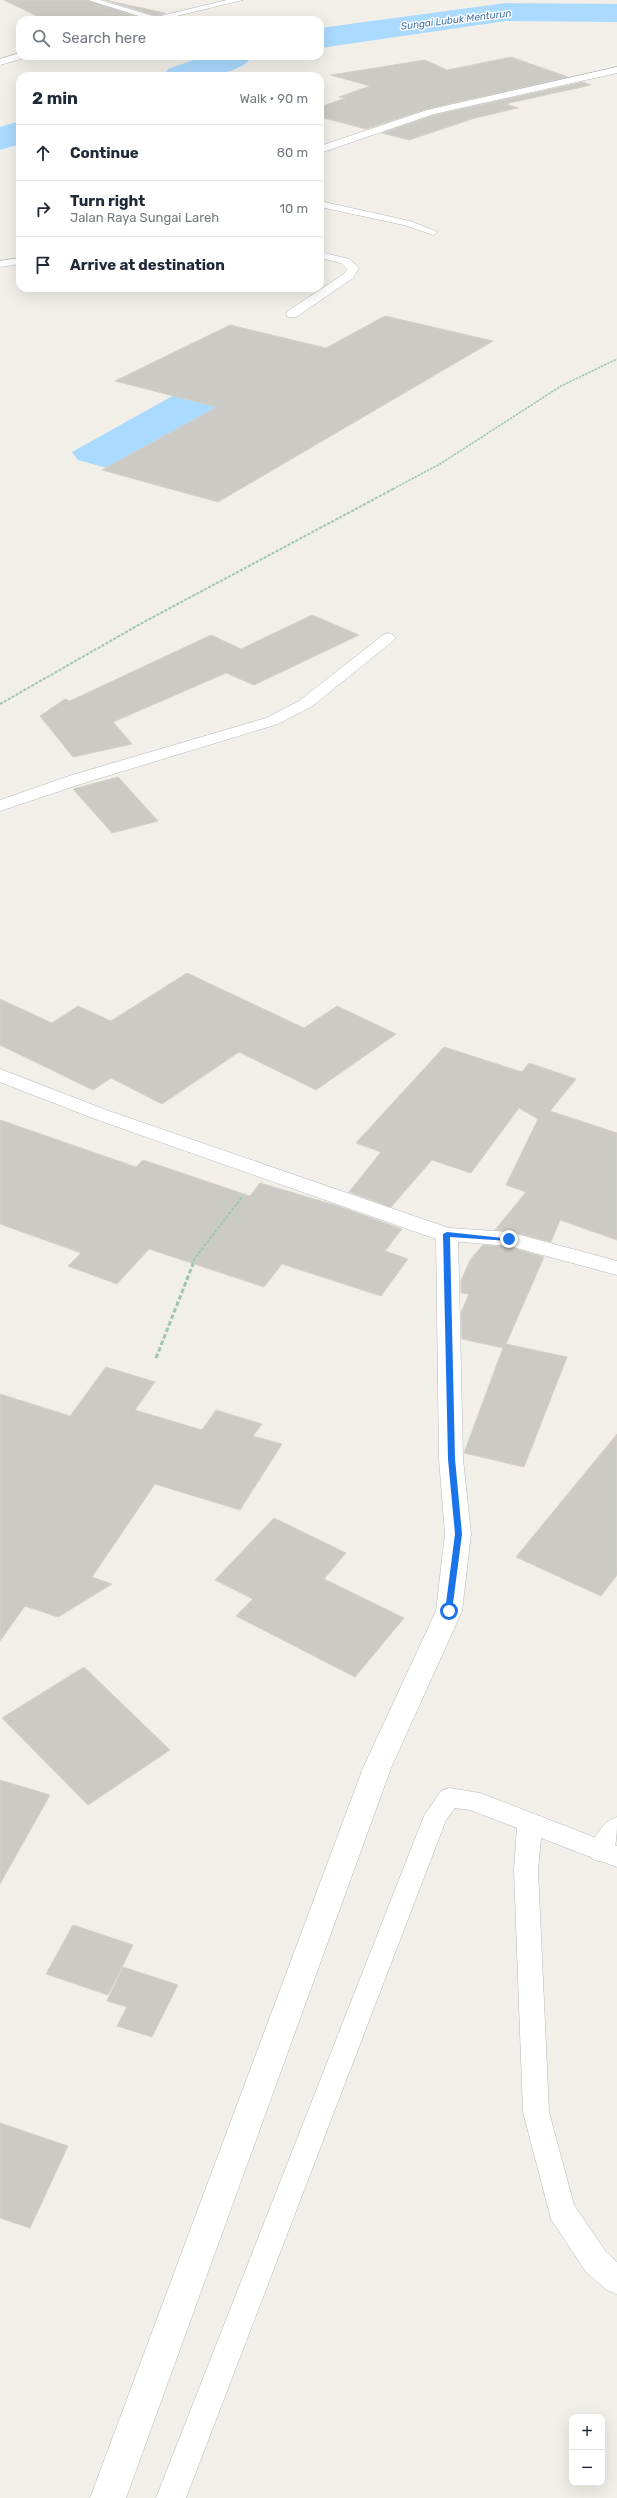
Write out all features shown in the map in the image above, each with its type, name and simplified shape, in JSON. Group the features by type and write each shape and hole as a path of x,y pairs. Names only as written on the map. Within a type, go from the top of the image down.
{"street":[{"path":"165,16 240,0"},
{"path":"0,62 16,57"},
{"path":"324,149 388,125 431,112 617,70"},
{"path":"292,314 349,276 353,268 345,261 324,255"},
{"path":"0,264 16,262"},
{"path":"0,806 78,779 272,721 305,704 388,638"},
{"path":"0,1075 102,1115 447,1234 509,1239 617,1268"},
{"path":"108,2498 376,1768 449,1611 458,1534 451,1459 447,1234"}],"lane":[{"path":"92,0 142,16"},
{"path":"324,205 407,223 433,232"},
{"path":"171,2498 436,1816 449,1798 472,1800 530,1823 612,1846"},
{"path":"530,1823 526,1870 536,2112 561,2210 596,2262 617,2280"}],"path":[{"path":"0,704 142,623 440,464 561,386 617,359"},
{"path":"156,1358 195,1258 263,1171"}],"water":[{"path":"178,393 234,402 191,491 78,460 72,452"}],"building":[{"path":"4,0 87,0 134,16 37,16"},
{"path":"105,0 165,13 156,16"},
{"path":"511,57 568,77 427,109 366,129 324,118 324,106 346,98 339,97 370,86 331,75 425,60 447,70"},
{"path":"583,82 591,85 505,104 518,108 475,118 409,140 382,133 434,115"},
{"path":"385,316 493,341 218,502 102,470 217,407 115,381 230,325 326,348"},
{"path":"312,615 359,635 254,685 226,673 113,722 132,744 73,757 40,716 65,699 70,701 211,635 241,649"},
{"path":"118,777 158,821 112,833 73,789"},
{"path":"187,973 304,1028 337,1006 396,1034 316,1090 239,1052 162,1104 111,1078 93,1090 0,1045 0,999 52,1023 78,1006 111,1021"},
{"path":"444,1047 522,1072 529,1063 576,1079 550,1111 617,1133 617,1240 560,1220 551,1242 509,1231 495,1230 526,1192 506,1185 538,1119 519,1108 471,1173 432,1160 391,1207 349,1192 381,1152 356,1143"},
{"path":"0,1120 136,1167 143,1160 250,1196 260,1183 338,1206 402,1229 385,1251 408,1259 381,1296 282,1264 264,1287 149,1249 117,1284 68,1266 81,1253 0,1224"},
{"path":"483,1245 509,1247 544,1257 506,1344 567,1357 524,1467 464,1453 503,1348 462,1339 461,1313 469,1294 461,1293 461,1281 470,1260"},
{"path":"106,1367 155,1382 135,1410 202,1430 216,1410 262,1424 253,1436 282,1444 240,1510 155,1484 92,1577 112,1584 58,1617 25,1606 0,1641 0,1394 70,1416"},
{"path":"617,1434 617,1575 601,1596 516,1557"},
{"path":"274,1518 346,1553 324,1579 404,1618 355,1677 236,1616 253,1599 215,1580"},
{"path":"84,1667 170,1750 88,1805 2,1718"},
{"path":"0,1780 50,1795 0,1884"},
{"path":"73,1925 133,1945 108,1995 46,1974"},
{"path":"123,1967 178,1985 152,2037 117,2026 127,2007 107,2001"},
{"path":"0,2123 68,2146 30,2228 0,2218"}],"waterway":[{"name":"Sungai Lubuk Menturun","path":"324,37 506,12 617,13"},
{"name":"Sungai Lubuk Menturun","path":"191,72 226,60"},
{"name":"Sungai Lubuk Menturun","path":"0,139 16,133"}],"route":[{"path":"449,1611 458,1534 451,1459 447,1234 509,1239"}]}
